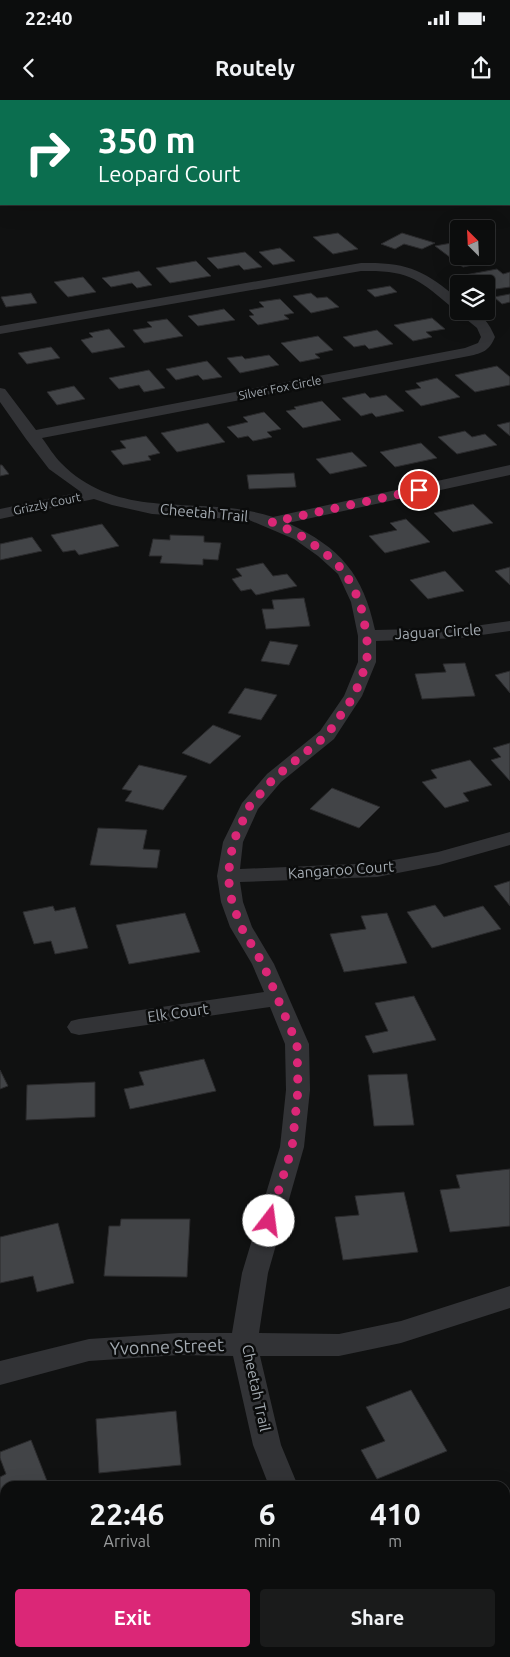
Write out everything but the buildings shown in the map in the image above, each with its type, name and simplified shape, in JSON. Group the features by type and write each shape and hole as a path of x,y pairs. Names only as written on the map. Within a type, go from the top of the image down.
{"street":[{"path":"0,330 361,267 384,266 405,268 421,275 450,299"},
{"name":"Silver Fox Circle","path":"32,436 469,352 484,346 488,337 482,326 475,320"},
{"name":"Cheetah Trail","path":"0,392 55,466 72,480 95,494 118,502 152,508 228,512 251,515 272,522 308,540 324,552 345,572 360,602 367,636 367,662 354,696 327,735 274,778 249,807 233,842 228,876 232,902 241,927 263,964 297,1044 298,1090 292,1148 274,1203 255,1273 244,1345 268,1445 281,1481"},
{"path":"272,522 510,470"},
{"name":"Grizzly Court","path":"0,514 95,494"},
{"name":"Jaguar Circle","path":"367,636 460,633 510,626"},
{"name":"Kangaroo Court","path":"228,876 377,870 439,858 510,838"},
{"name":"Elk Court","path":"79,1027 278,998"},
{"name":"Yvonne Street","path":"0,1373 89,1350 178,1344 339,1345 401,1332 510,1297"}],"route":[{"path":"269,1221 292,1148 298,1090 297,1044 263,964 241,927 232,902 228,876 233,842 249,807 274,778 327,735 354,696 367,662 367,636 360,602 345,572 324,552 300,535 272,522 419,490"}]}
